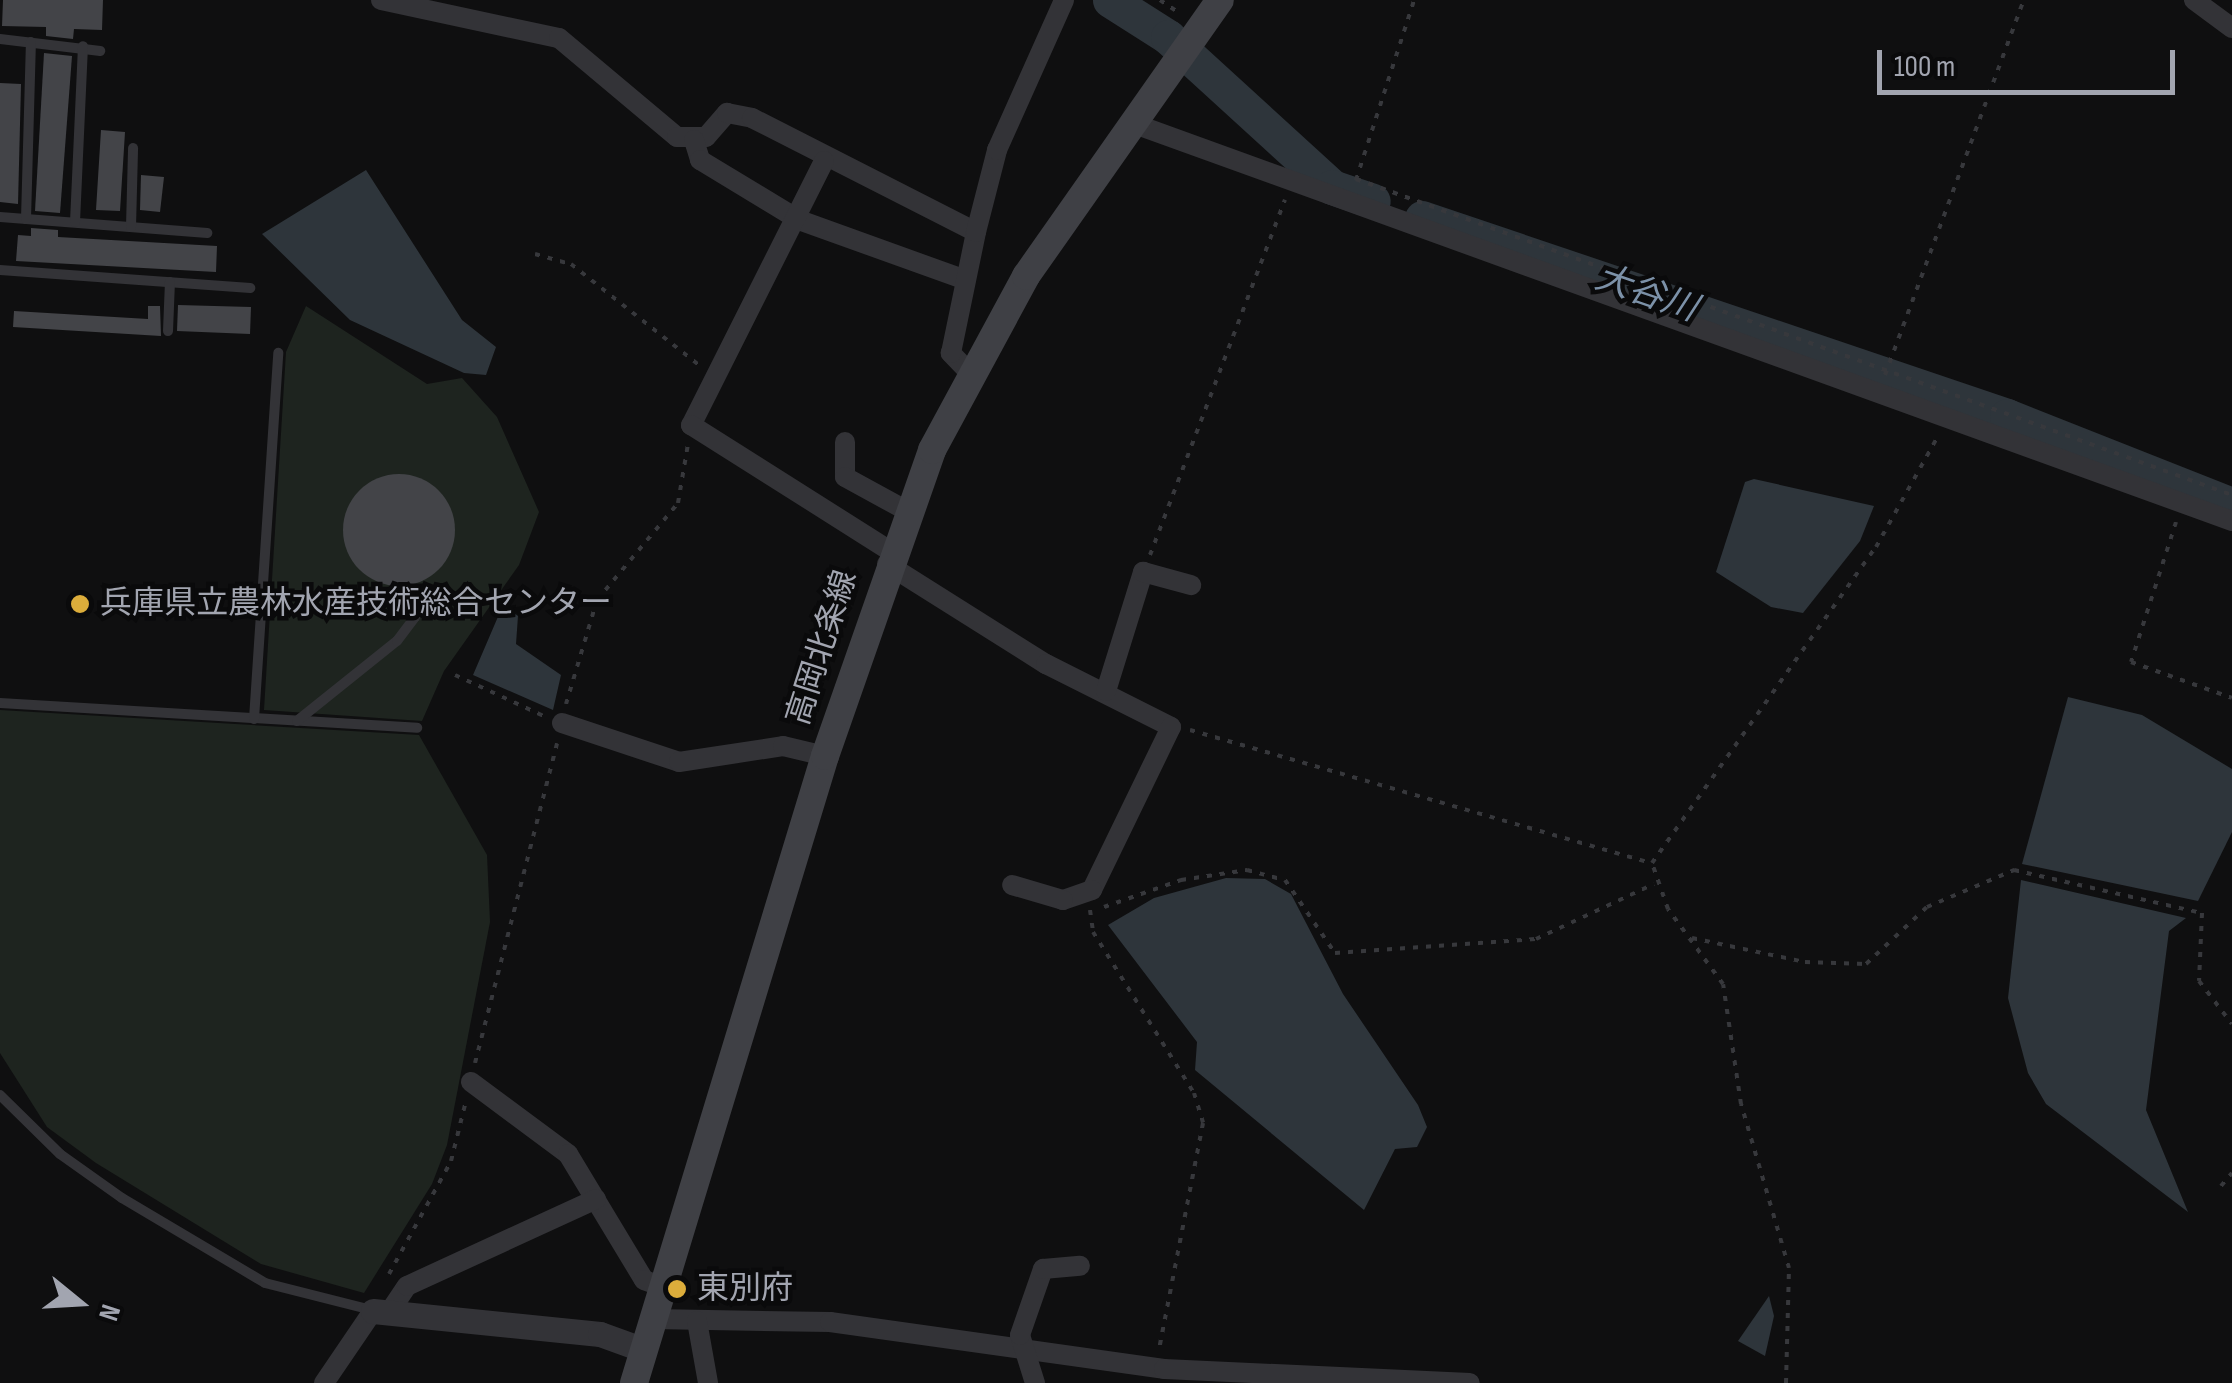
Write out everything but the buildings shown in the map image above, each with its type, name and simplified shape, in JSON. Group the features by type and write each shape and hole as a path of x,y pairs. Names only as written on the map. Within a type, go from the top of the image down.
{"main road":[{"name":"高岡北条線","path":"634,1383 825,756 908,511 970,373 1132,124 1220,0"}],"street":[{"path":"381,0 559,38 677,137 694,140 727,113 752,118 824,160 976,232"},
{"path":"970,373 950,353 976,232 997,150 1064,0"},
{"path":"2194,0 2232,28"},
{"path":"1132,124 1291,186 2232,521"},
{"path":"694,140 700,160 799,220 966,280"},
{"path":"824,160 799,220 712,374 691,425 1046,664 1171,726 1091,900 1063,900 1012,885"},
{"path":"846,442 845,478 908,511"},
{"path":"1106,691 1143,572 1191,585"},
{"path":"562,723 680,762 783,746 825,756"},
{"path":"471,1082 548,1134 596,1199 644,1280 663,1286"},
{"path":"324,1383 406,1286 596,1199"},
{"path":"1035,1383 1020,1346 1043,1269 1080,1266"},
{"path":"382,1311 600,1334 644,1350"},
{"path":"653,1318 830,1322 1156,1368 1470,1383"},
{"path":"696,1321 708,1383"}],"lane":[{"path":"0,39 100,51"},
{"path":"26,218 31,42"},
{"path":"75,222 83,46"},
{"path":"131,227 133,148"},
{"path":"0,216 208,233"},
{"path":"0,270 250,288"},
{"path":"168,331 170,282"},
{"path":"254,718 278,353"},
{"path":"296,721 397,641 415,617 418,590"},
{"path":"0,703 417,728"},
{"path":"0,1095 60,1154 122,1198 265,1282 382,1311"}],"path":[{"path":"1414,0 1356,180 2232,495"},
{"path":"1887,368 2024,0"},
{"path":"1143,572 1291,186"},
{"path":"534,254 571,264 712,374"},
{"path":"1786,1383 1789,1268 1741,1104 1723,984 1655,884 1652,862 1876,548 1916,487 1946,418"},
{"path":"382,1311 451,1161 562,723 606,582 678,503 691,425"},
{"path":"2182,503 2130,662 2232,698"},
{"path":"455,675 562,723"},
{"path":"1171,726 1652,862"},
{"path":"1156,1368 1203,1123 1194,1093 1093,932 1091,900 1247,870 1285,880 1335,953 1536,940 1655,884"},
{"path":"1692,938 1804,962 1866,964 1927,907 2014,870 2202,913 2200,982 2232,1024"},
{"path":"2221,1186 2232,1172"}],"shaded area":[{"path":"366,170 462,320 496,347 486,375 464,373 350,320 262,234"},
{"path":"306,306 427,384 462,378 497,417 539,512 519,565 444,671 422,721 264,710 286,352"},
{"path":"1754,479 1874,506 1860,541 1803,613 1771,607 1716,572 1745,482"},
{"path":"503,605 518,616 516,644 561,675 553,710 473,675"},
{"path":"2068,697 2142,715 2232,769 2232,832 2198,901 2022,864"},
{"path":"0,710 419,735 487,855 490,922 447,1145 432,1184 364,1293 261,1264 96,1163 47,1127 0,1053"},
{"path":"1226,878 1265,879 1291,894 1343,994 1418,1105 1427,1127 1417,1147 1395,1149 1364,1210 1195,1070 1197,1042 1108,925 1154,898"},
{"path":"2021,880 2186,918 2169,931 2146,1110 2188,1212 2046,1104 2028,1073 2008,998"},
{"path":"1769,1296 1774,1316 1765,1356 1738,1341"}],"waterway":[{"name":"大谷川","path":"1110,0 1168,37 1332,187 1373,201"},
{"name":"大谷川","path":"1422,218 2007,416 2232,505"}],"place":[{"name":"兵庫県立農林水産技術総合センター","path":"80,604"},
{"name":"東別府","path":"677,1289"}]}
